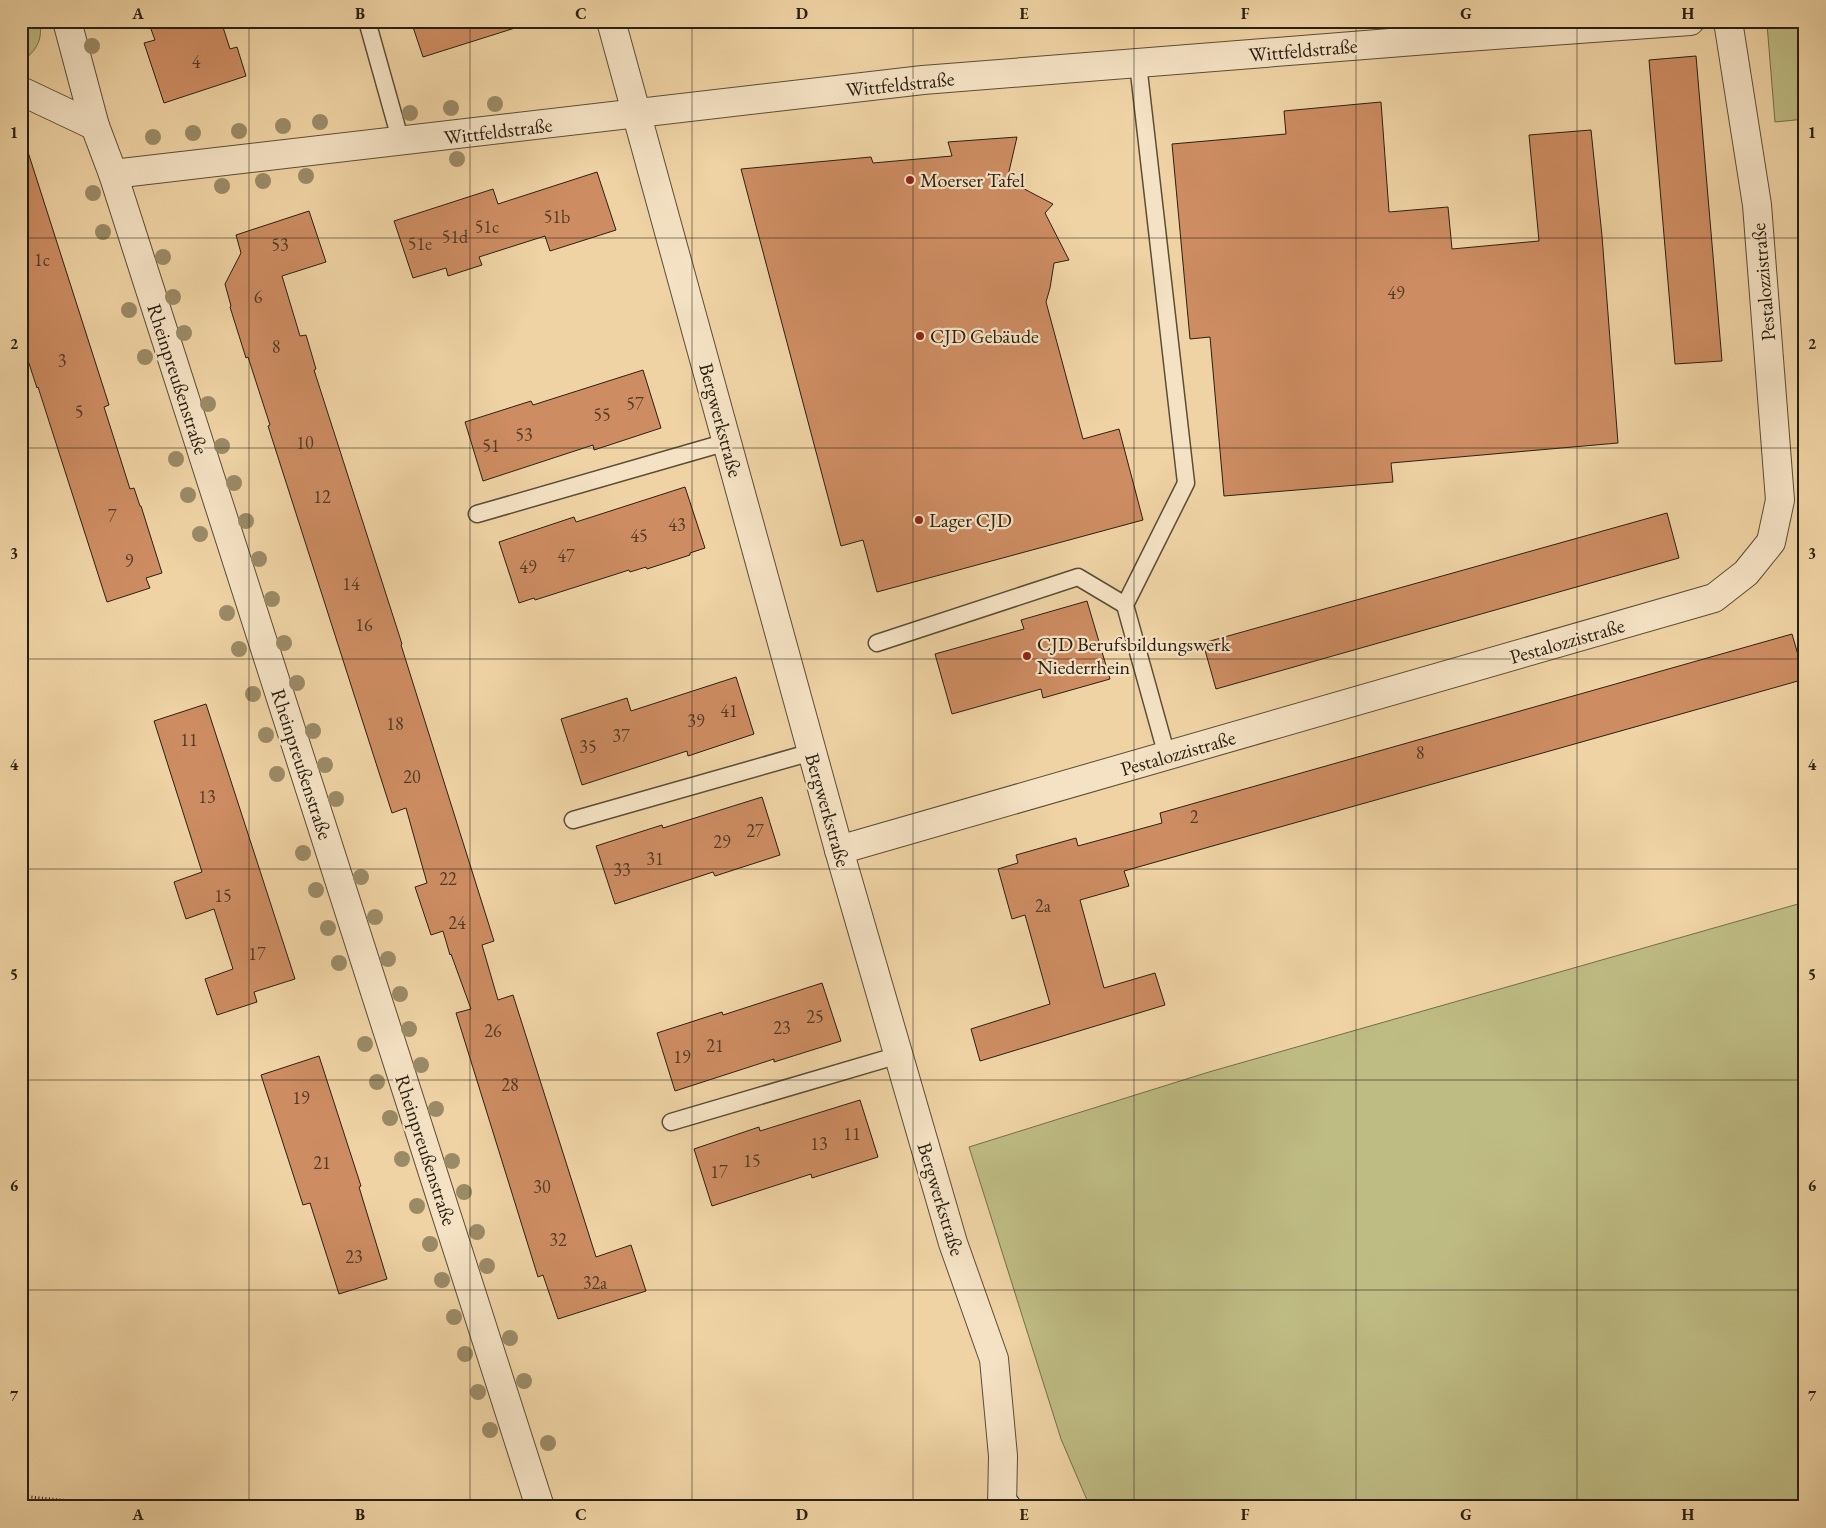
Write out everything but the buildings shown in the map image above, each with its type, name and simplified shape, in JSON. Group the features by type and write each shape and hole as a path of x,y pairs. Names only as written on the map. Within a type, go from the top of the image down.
{"street":[{"name":"Rheinpreußenstraße","path":"67,21 95,126 113,174 540,1507"},
{"name":"Bergwerkstraße","path":"611,21 839,850 953,1244 994,1359 1003,1456 1004,1506"},
{"name":"Wittfeldstraße","path":"113,174 637,115 924,80 1690,21"},
{"name":"Pestalozzistraße","path":"839,850 1714,598 1746,574 1771,542 1780,500 1757,215 1728,21"},
{"path":"21,91 95,126"}],"lane":[{"path":"367,21 401,142"},
{"path":"1138,64 1186,484 1125,605 1167,756"},
{"path":"477,514 728,442"},
{"path":"877,643 1078,577 1125,605"},
{"path":"573,820 812,752"},
{"path":"671,1122 899,1055"}],"path":[{"path":"21,1496 129,1507"}],"shaded area":[{"path":"21,21 39,21 40,33 35,49 21,61"},
{"path":"1805,21 1805,119 1775,122 1767,24"},
{"path":"1805,902 1805,1507 1090,1507 1061,1439 969,1147 1209,1072"}],"place":[{"name":"Moerser Tafel","path":"910,180"},
{"name":"CJD Gebäude","path":"920,336"},
{"name":"Lager CJD","path":"919,520"},
{"name":"CJD Berufsbildungswerk Niederrhein","path":"1027,656"}]}
